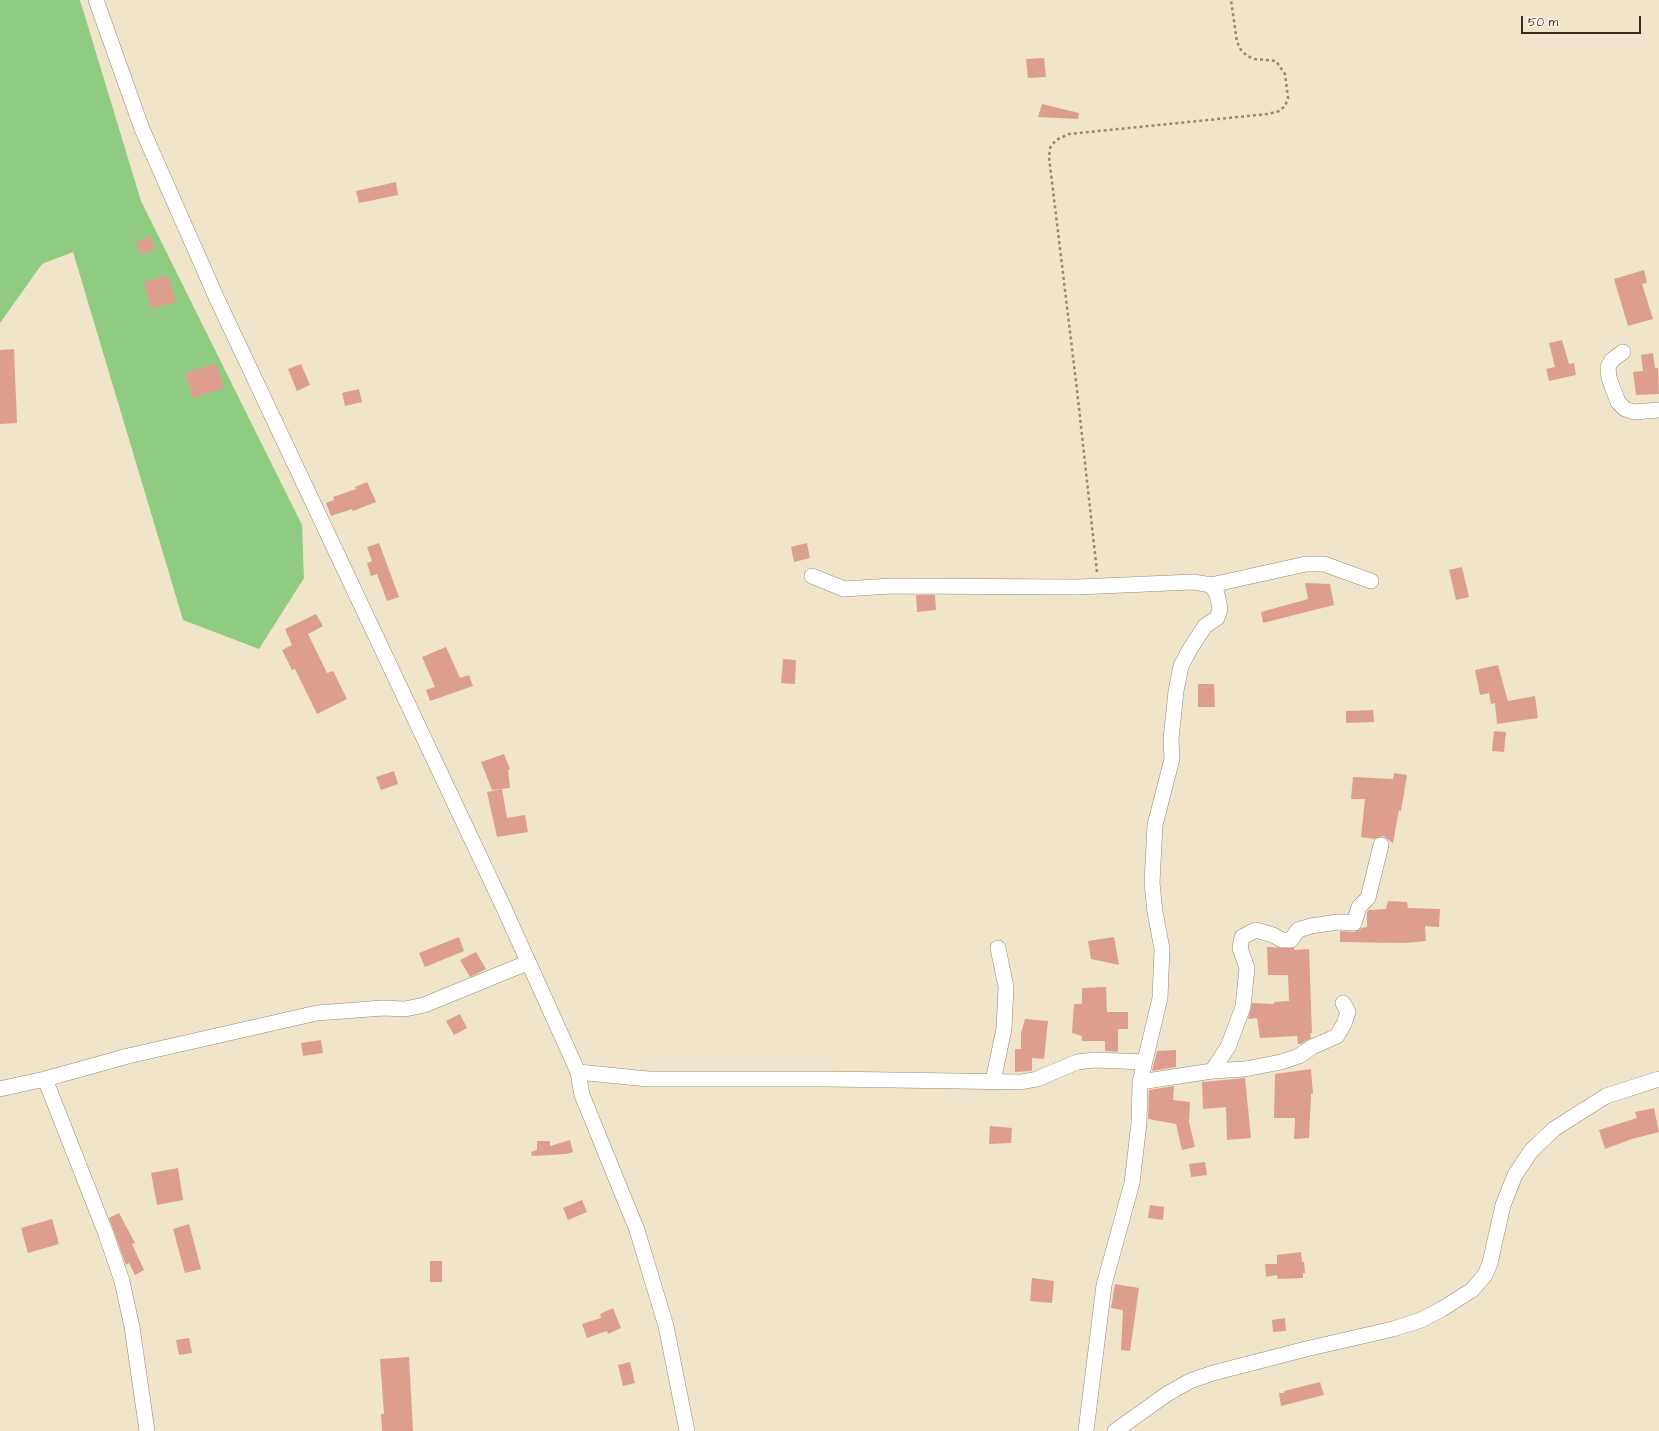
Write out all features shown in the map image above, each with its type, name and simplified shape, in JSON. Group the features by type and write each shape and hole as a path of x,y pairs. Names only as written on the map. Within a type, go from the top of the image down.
{"street":[{"path":"96,0 142,129 217,299 500,898 527,962 578,1072 582,1095 640,1238 666,1326 687,1431"},
{"path":"1623,352 1612,360 1608,367 1609,378 1618,402 1625,409 1634,412 1659,410"},
{"path":"812,576 844,589 892,586 1078,587 1193,582 1210,585 1306,564 1324,564 1371,581"},
{"path":"1086,1431 1104,1285 1132,1183 1137,1155 1140,1082 1160,998 1163,971 1162,949 1155,912 1152,883 1155,825 1172,759 1171,739 1176,691 1182,666 1190,649 1206,626 1217,618 1220,609 1217,594 1210,585"},
{"path":"1212,1070 1228,1047 1243,1007 1247,968 1240,948 1242,937 1256,930 1273,935 1282,940 1291,940 1298,930 1311,926 1338,922 1354,923 1359,907 1368,898 1381,845"},
{"path":"993,1081 1004,1029 1006,987 998,948"},
{"path":"0,1089 45,1079 128,1056 316,1013 383,1008 405,1009 434,1002 527,962"},
{"path":"1140,1082 1212,1070 1245,1069 1282,1062 1300,1056 1312,1047 1337,1036 1344,1024 1348,1012 1343,1003"},
{"path":"578,1072 648,1079 1021,1082 1037,1079 1077,1062 1095,1060 1144,1062"},
{"path":"45,1079 106,1234 122,1281 132,1327 147,1431"},
{"path":"1115,1431 1167,1394 1190,1381 1213,1373 1306,1349 1393,1329 1421,1320 1472,1290 1484,1275 1490,1263 1503,1205 1515,1175 1531,1150 1554,1129 1606,1096 1659,1079"}],"path":[{"path":"1098,585 1078,398 1049,157 1050,148 1056,140 1069,134 1268,114 1279,111 1285,106 1288,98 1285,74 1276,61 1255,59 1247,56 1241,50 1238,42 1231,0"}],"green space":[{"path":"0,0 80,0 141,201 302,525 304,578 259,649 183,620 73,252 42,264 0,323"}],"building":[{"path":"1044,58 1046,77 1028,78 1026,59"},
{"path":"1042,104 1079,113 1078,119 1038,117"},
{"path":"396,182 398,195 359,203 356,191"},
{"path":"150,236 155,249 141,255 136,242"},
{"path":"1644,270 1647,283 1642,284 1653,319 1628,326 1614,279"},
{"path":"168,275 176,302 151,309 144,282"},
{"path":"1562,340 1569,364 1574,363 1576,375 1549,381 1546,369 1555,367 1549,343"},
{"path":"14,349 17,423 0,424 0,350"},
{"path":"1653,353 1655,368 1658,368 1659,394 1636,395 1633,372 1643,371 1641,355"},
{"path":"216,363 224,388 193,398 185,373"},
{"path":"301,364 310,385 297,391 288,369"},
{"path":"359,389 362,402 345,406 342,393"},
{"path":"367,482 376,502 353,511 352,509 331,516 326,503 334,500 333,497 356,489 355,487"},
{"path":"379,543 399,597 387,601 377,574 371,576 367,563 372,561 367,547"},
{"path":"807,543 810,558 794,562 791,547"},
{"path":"1462,567 1469,597 1456,600 1449,570"},
{"path":"1305,583 1330,584 1334,605 1263,623 1261,612 1308,599"},
{"path":"916,595 935,595 936,610 917,612"},
{"path":"316,614 323,626 308,634 327,673 333,671 347,699 317,714 295,669 292,670 282,650 292,645 285,629"},
{"path":"446,647 460,678 469,675 473,686 430,701 426,690 435,687 422,657"},
{"path":"783,659 796,660 795,684 781,683"},
{"path":"1498,665 1508,701 1535,696 1538,718 1497,724 1495,703 1491,704 1489,693 1480,695 1475,670"},
{"path":"1198,684 1214,684 1215,707 1198,707"},
{"path":"1373,710 1374,722 1346,723 1346,711"},
{"path":"1494,731 1506,732 1504,752 1492,751"},
{"path":"504,754 510,769 508,770 510,788 492,790 481,762"},
{"path":"394,771 398,784 381,790 376,777"},
{"path":"1394,773 1407,775 1401,811 1399,810 1393,843 1383,836 1374,839 1361,837 1365,799 1351,799 1353,777 1393,779"},
{"path":"502,789 507,818 525,815 528,832 497,837 487,792"},
{"path":"1388,901 1407,902 1408,908 1440,909 1439,927 1425,926 1426,941 1405,943 1340,942 1340,931 1354,932 1367,927 1367,912 1369,910 1386,909"},
{"path":"459,937 464,951 425,967 419,953"},
{"path":"1114,937 1119,965 1091,959 1088,941"},
{"path":"1267,947 1294,948 1294,950 1309,949 1312,1033 1310,1033 1311,1038 1301,1044 1298,1044 1297,1036 1260,1038 1257,1018 1248,1019 1252,1003 1274,1004 1274,1002 1289,1001 1288,975 1268,975"},
{"path":"476,952 486,969 470,977 460,960"},
{"path":"1106,987 1107,1012 1128,1012 1128,1029 1118,1029 1118,1052 1105,1051 1105,1041 1082,1041 1082,1036 1072,1033 1074,1004 1082,1004 1082,988"},
{"path":"460,1014 467,1028 454,1035 446,1021"},
{"path":"1025,1019 1048,1021 1044,1059 1032,1058 1032,1071 1015,1072 1015,1049 1021,1049 1021,1033"},
{"path":"321,1040 323,1053 303,1056 301,1043"},
{"path":"1176,1050 1176,1067 1152,1071 1157,1051"},
{"path":"1311,1069 1313,1094 1311,1094 1309,1138 1294,1139 1295,1118 1274,1118 1275,1074"},
{"path":"1245,1078 1251,1138 1227,1140 1226,1107 1203,1109 1202,1082"},
{"path":"1174,1086 1173,1100 1190,1102 1189,1122 1195,1147 1182,1150 1176,1124 1148,1119 1149,1090"},
{"path":"1654,1108 1659,1132 1632,1139 1605,1149 1599,1130 1637,1118 1635,1112"},
{"path":"990,1126 1012,1128 1011,1143 989,1144"},
{"path":"570,1140 573,1152 566,1154 532,1156 531,1152 537,1150 537,1141 550,1141 550,1146"},
{"path":"1205,1162 1207,1175 1191,1177 1189,1164"},
{"path":"178,1168 183,1200 157,1205 151,1173"},
{"path":"582,1200 587,1212 568,1220 563,1208"},
{"path":"1150,1205 1164,1207 1163,1220 1148,1218"},
{"path":"119,1213 135,1243 132,1244 144,1270 135,1275 129,1263 126,1265 109,1218"},
{"path":"52,1219 59,1244 28,1253 21,1228"},
{"path":"189,1224 201,1269 185,1273 173,1229"},
{"path":"1301,1252 1305,1273 1303,1273 1303,1278 1278,1279 1277,1275 1266,1277 1265,1264 1277,1264 1277,1255"},
{"path":"430,1261 442,1261 442,1282 430,1282"},
{"path":"1032,1278 1054,1281 1052,1303 1030,1301"},
{"path":"1115,1284 1139,1288 1130,1351 1121,1350 1123,1310 1111,1308"},
{"path":"613,1308 621,1328 608,1334 607,1331 587,1338 582,1324 601,1318 600,1314"},
{"path":"1285,1318 1286,1331 1273,1332 1272,1320"},
{"path":"189,1338 192,1353 179,1355 176,1340"},
{"path":"409,1357 413,1431 382,1431 381,1414 384,1414 380,1359"},
{"path":"630,1362 635,1383 623,1386 618,1365"},
{"path":"1320,1382 1324,1395 1281,1406 1279,1393 1284,1393 1284,1391"}]}
